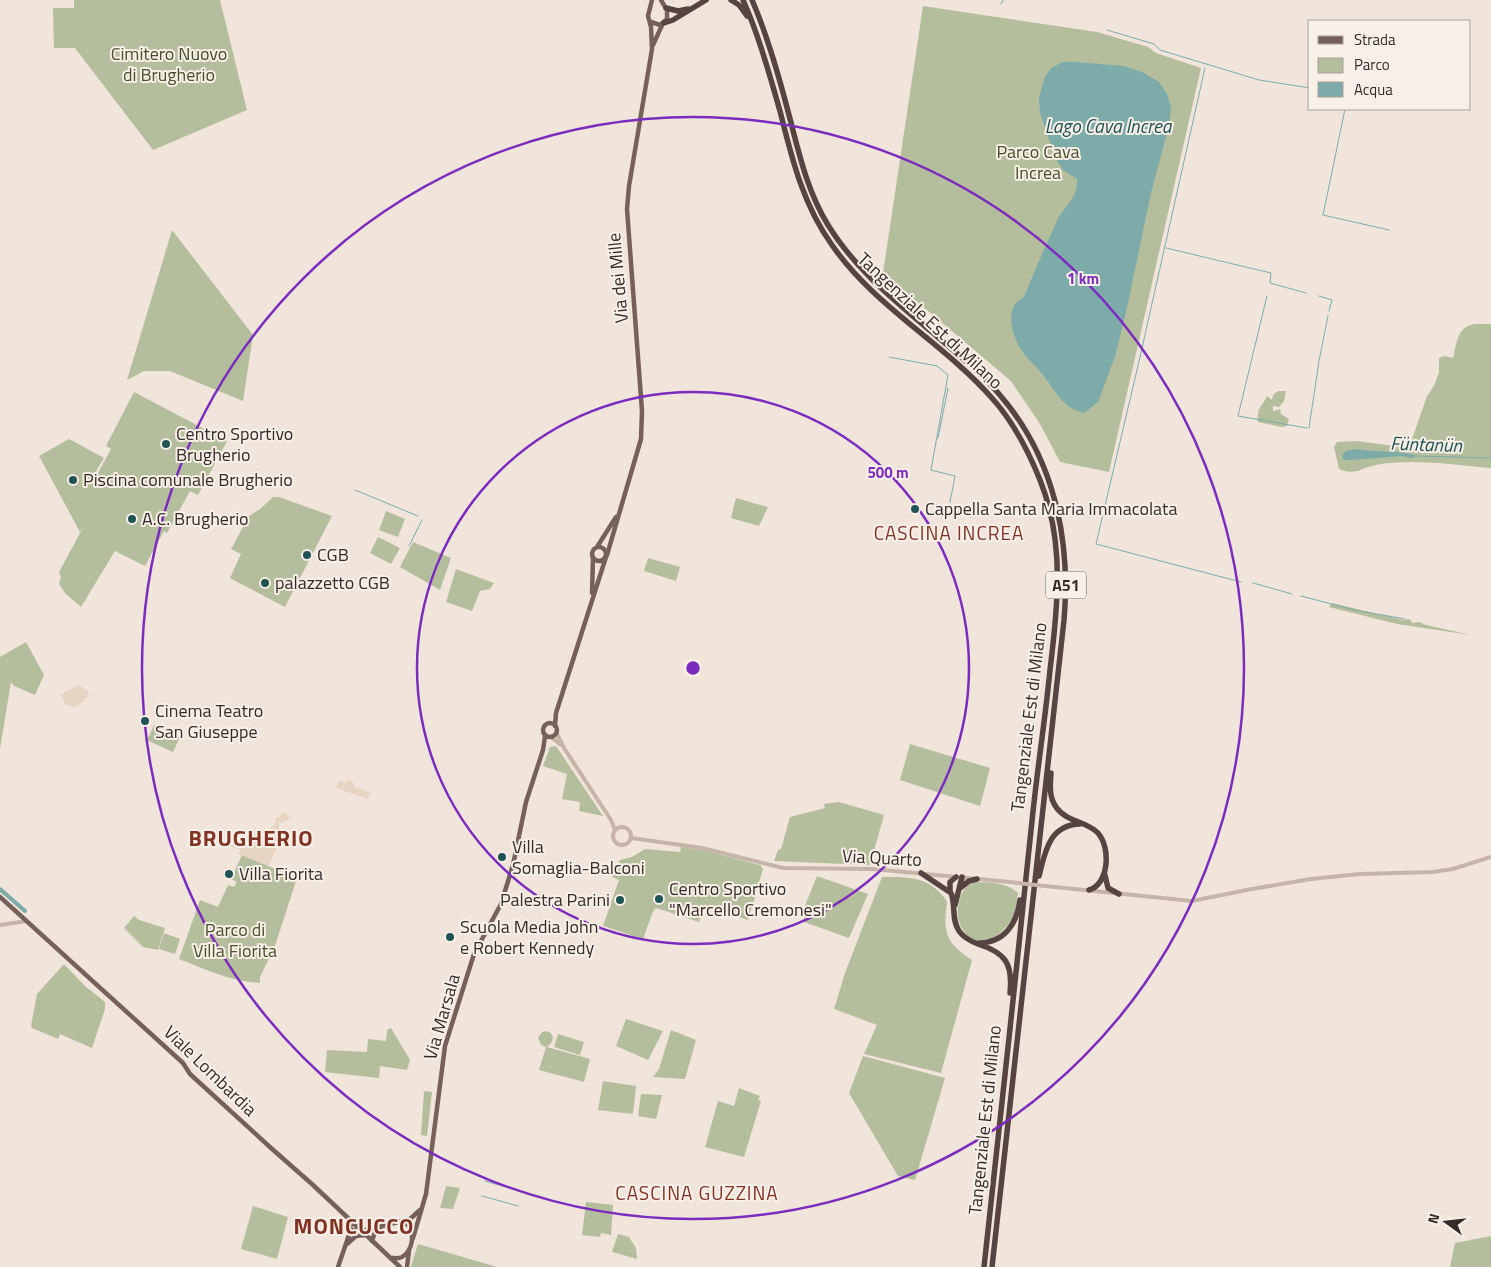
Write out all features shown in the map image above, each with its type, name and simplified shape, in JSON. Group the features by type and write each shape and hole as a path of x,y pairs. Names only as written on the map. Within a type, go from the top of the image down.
{"highway":[{"path":"665,7 681,11 702,0"},
{"path":"664,23 706,0"},
{"path":"731,0 742,8 754,26"},
{"name":"Tangenziale Est di Milano","path":"743,0 766,61 796,174 808,206 822,231 838,254 862,282 884,303 964,370 996,402 1022,441 1044,490 1051,516 1056,543 1058,589 984,1267"},
{"name":"Tangenziale Est di Milano","path":"752,0 774,59 806,177 828,224 848,254 864,273 970,365 996,390 1011,409 1027,433 1046,473 1058,510 1062,530 1066,581 1064,620 992,1267"},
{"path":"1052,734 1050,788 1052,798 1061,813 1095,830 1102,839 1106,850 1102,883 1105,889 1102,892"},
{"path":"973,942 997,940 1005,934 1014,921 1020,904 1032,817"},
{"path":"1034,892 1044,854 1053,837 1065,827 1083,824"},
{"path":"921,873 950,892"},
{"path":"954,912 959,890 959,877 950,882 955,922 959,931 973,942 998,952 1009,967 1011,978 1009,1044"},
{"path":"959,890 968,882 977,879"},
{"path":"1089,890 1096,888 1102,883"},
{"path":"1102,883 1110,890 1119,894"}],"main road":[{"path":"652,0 648,17 650,22 656,25 664,23 667,17 661,0"},
{"path":"650,10 655,6 665,7"},
{"name":"Via dei Mille","path":"555,726 555,716 622,504 642,433 627,212 628,190 652,48 650,22"},
{"name":"Via dei Mille","path":"652,48 664,23"},
{"name":"Via dei Mille","path":"597,547 615,520 622,504"},
{"path":"597,547 604,548 606,556 600,562 596,561 593,557 593,551 597,547"},
{"name":"Via dei Mille","path":"589,607 593,584 593,557"},
{"name":"Via dei Mille","path":"549,723 555,716"},
{"path":"549,723 555,726 556,732 549,736 543,732 543,728 549,723"},
{"name":"Via Marsala","path":"407,1267 410,1246 426,1194 445,1046 474,954 500,904 514,864 517,840 526,802 549,736"},
{"name":"Viale Lombardia","path":"0,897 183,1063 203,1086 400,1267"},
{"path":"350,1232 359,1229 367,1230 413,1218 422,1208"},
{"path":"338,1267 350,1232 351,1221"},
{"path":"398,1222 408,1225 413,1238"},
{"path":"372,1241 376,1232 383,1226"},
{"path":"345,1247 356,1236 359,1229"},
{"path":"356,1236 365,1235"},
{"path":"391,1258 404,1256 410,1246"}],"street":[{"path":"556,732 564,748 612,820 615,830 613,837 618,844 626,844 631,837 629,830 612,820"},
{"path":"549,736 564,748"},
{"path":"615,830 624,827"},
{"name":"Via Quarto","path":"631,837 705,848 779,867 921,873 1192,901 1252,888 1311,879 1360,874 1433,872 1453,869 1491,857"},
{"path":"0,925 28,921"}],"green space":[{"name":"Cimitero Nuovo di Brugherio","path":"74,0 220,0 247,110 153,150 75,48 54,48 53,8 74,8"},
{"name":"Parco Cava Increa","path":"923,6 1097,32 1148,47 1156,53 1201,68 1109,472 1060,462 1040,424 1011,381 883,273"},
{"path":"172,230 253,335 243,401 170,371 144,371 127,380"},
{"path":"1474,324 1491,324 1491,468 1404,462 1376,465 1354,472 1339,469 1334,447 1337,442 1357,441 1409,448 1427,396 1434,386 1439,372 1439,358 1444,356 1453,358 1461,332 1464,328"},
{"path":"1278,391 1286,391 1284,401 1279,407 1273,406 1273,411 1280,409 1281,414 1289,419 1287,426 1282,427 1258,422 1259,410 1267,396 1272,400 1273,395"},
{"path":"134,392 227,441 198,495 190,491 167,533 164,531 145,566 115,551 81,607 65,593 59,584 61,577 59,572 84,526 80,532 39,456 69,439 104,458 96,471 98,473 111,449 106,446"},
{"path":"273,497 279,497 332,516 285,607 230,578 241,554 231,549 249,516"},
{"path":"736,498 768,507 759,526 731,518"},
{"path":"386,511 405,519 398,537 379,530"},
{"path":"378,537 400,548 391,564 370,553"},
{"path":"413,542 451,558 440,590 400,567"},
{"path":"648,558 680,567 676,581 644,571"},
{"path":"456,569 494,583 490,589 480,591 472,611 446,602"},
{"path":"1332,603 1403,620 1410,619 1412,623 1419,622 1471,635 1397,624 1329,607"},
{"path":"26,642 44,675 35,695 14,686 11,682 0,749 0,657"},
{"path":"154,725 180,737 173,752 147,740"},
{"path":"910,744 990,768 980,806 900,780"},
{"path":"556,746 603,816 579,811 580,802 562,799 567,774 543,766 550,747"},
{"path":"839,802 884,815 870,865 774,861 778,850 781,849 790,817 825,808 824,804"},
{"name":"Centro Sportivo \"Marcello Cremonesi\"","path":"681,847 702,850 760,865 763,869 748,920 704,906 699,922 656,908 653,911 643,939 603,926 619,880 612,877 620,860 632,857 645,849 680,852"},
{"name":"Parco di Villa Fiorita","path":"242,855 297,878 275,946 260,977 260,983 229,978 179,959 200,900 218,907 228,885 234,887 237,882 231,879"},
{"path":"817,876 868,894 849,938 804,922 804,908"},
{"path":"882,877 910,878 926,882 940,893 947,901 945,921 951,942 972,960 941,1073 864,1054 877,1025 834,1009 845,973"},
{"path":"975,882 1004,885 1018,893 1016,908 1010,923 996,937 983,941 969,937 964,932 958,918 962,892 968,885"},
{"path":"134,916 139,920 165,928 158,950 143,947 124,928"},
{"path":"164,933 180,939 175,954 159,949"},
{"path":"64,964 85,986 105,1002 105,1009 92,1048 60,1034 58,1039 31,1026 37,994"},
{"path":"626,1019 663,1031 648,1060 616,1046"},
{"path":"391,1028 410,1060 407,1070 380,1066 379,1078 325,1072 327,1050 367,1052 368,1039 386,1041 387,1030"},
{"path":"671,1030 696,1040 685,1079 653,1077 659,1069"},
{"path":"546,1031 553,1038 547,1047 590,1059 584,1082 539,1070 546,1047 541,1045 538,1038 542,1032"},
{"path":"558,1034 584,1042 580,1055 554,1047"},
{"path":"863,1056 945,1078 915,1180 898,1176 849,1093"},
{"path":"603,1081 636,1086 633,1114 598,1110"},
{"path":"739,1088 760,1096 758,1100 761,1101 744,1157 705,1147 718,1101 734,1106"},
{"path":"424,1091 432,1092 427,1136 421,1135"},
{"path":"641,1094 662,1095 656,1119 638,1116"},
{"path":"446,1186 460,1188 453,1209 440,1208"},
{"path":"586,1202 613,1205 611,1235 601,1233 600,1237 582,1235"},
{"path":"253,1206 288,1217 277,1259 241,1249"},
{"path":"618,1234 629,1237 636,1248 637,1259 612,1252"},
{"path":"1491,1236 1491,1267 1450,1267 1455,1243"},
{"path":"418,1244 497,1267 412,1267"}],"shaded area":[{"path":"78,685 89,692 88,696 75,707 66,705 60,695"},
{"path":"339,780 345,783 348,780 352,781 355,787 371,793 368,799 336,788"},
{"path":"282,812 293,818 279,823 279,842 269,866 238,854 240,850 230,846 252,833 266,839 272,826 275,825 276,817 279,818"}],"water":[{"name":"Lago Cava Increa","path":"1063,62 1124,66 1142,72 1159,82 1167,94 1171,108 1169,126 1151,193 1115,357 1098,402 1084,413 1065,403 1024,354 1015,338 1011,322 1013,308 1024,297 1056,223 1073,198 1077,186 1077,179 1063,170 1056,159 1040,113 1039,97 1045,77 1051,68"},
{"path":"1357,449 1417,456 1411,458 1402,456 1352,460 1342,458 1346,451"}],"waterway":[{"path":"1001,4 1003,0"},
{"path":"1107,30 1154,44 1160,50 1259,80 1308,88"},
{"path":"1205,68 1096,544 1241,582"},
{"path":"1345,110 1323,215 1389,230"},
{"path":"1166,248 1271,273 1270,283 1306,293"},
{"path":"1267,296 1238,416 1307,428"},
{"path":"1319,296 1332,300 1329,311"},
{"path":"1309,428 1328,316"},
{"path":"889,357 937,366 948,375 931,470 955,476 950,502"},
{"path":"938,438 948,388"},
{"name":"Füntanün","path":"1416,456 1491,458"},
{"path":"355,490 418,516"},
{"path":"409,546 422,520"},
{"path":"1253,583 1292,594"},
{"path":"1301,596 1354,610 1405,619"},
{"path":"0,889 25,911"},
{"path":"485,1181 541,1197"},
{"path":"482,1196 518,1206"}],"place":[{"name":"Centro Sportivo Brugherio","path":"166,444"},
{"name":"Piscina comunale Brugherio","path":"73,480"},
{"name":"Cappella Santa Maria Immacolata","path":"915,509"},
{"name":"A.C. Brugherio","path":"132,519"},
{"name":"CGB","path":"307,555"},
{"name":"palazzetto CGB","path":"265,583"},
{"name":"Cinema Teatro San Giuseppe","path":"145,721"},
{"name":"Villa Somaglia-Balconi","path":"502,857"},
{"name":"Villa Fiorita","path":"229,874"},
{"name":"Centro Sportivo \"Marcello Cremonesi\"","path":"659,899"},
{"name":"Palestra Parini","path":"620,900"},
{"name":"Scuola Media John e Robert Kennedy","path":"450,937"}],"district":[{"name":"CASCINA INCREA","path":"949,533"},
{"name":"BRUGHERIO","path":"251,838"},
{"name":"CASCINA GUZZINA","path":"697,1193"},
{"name":"MONCUCCO","path":"354,1226"}]}
